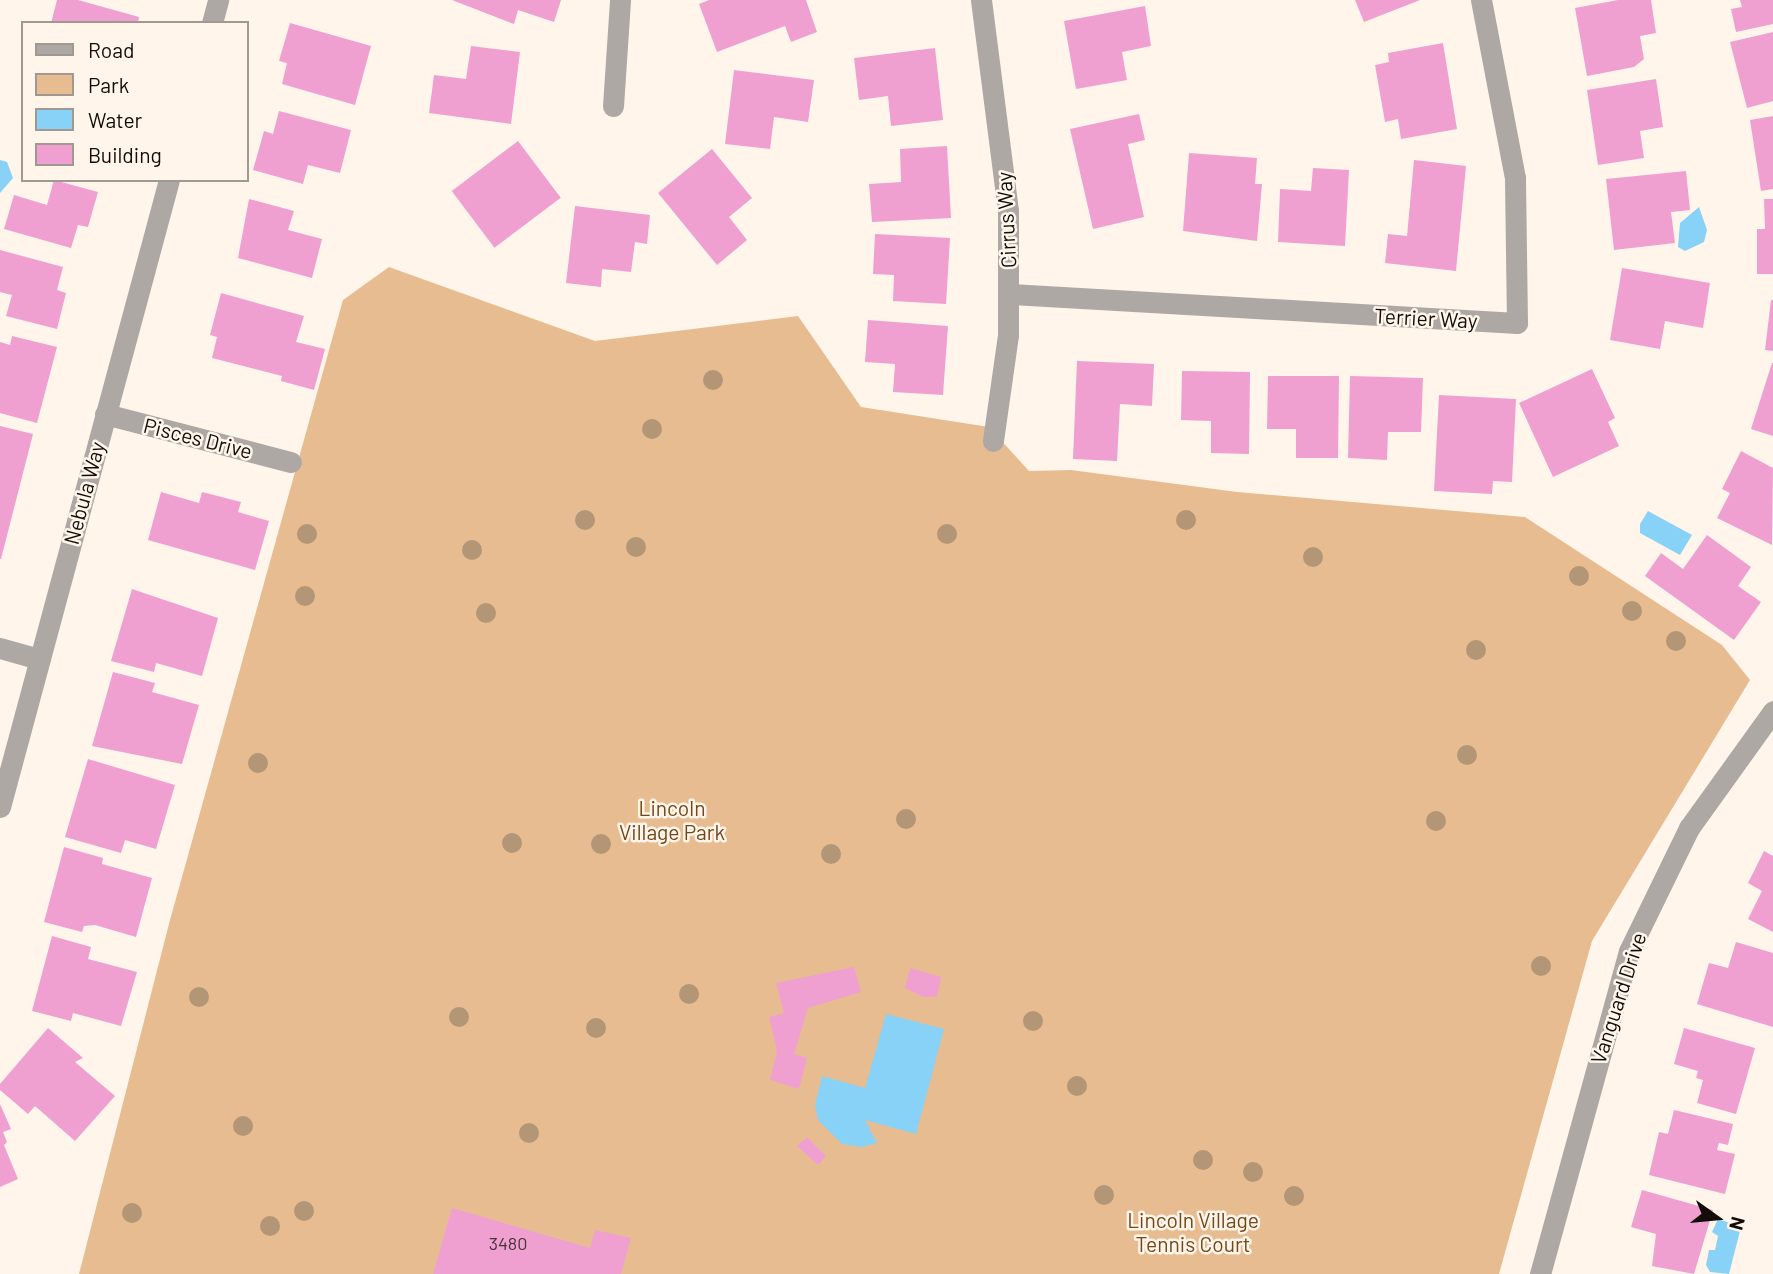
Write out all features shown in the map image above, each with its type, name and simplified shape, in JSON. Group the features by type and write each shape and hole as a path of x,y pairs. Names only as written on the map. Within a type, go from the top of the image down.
{"street":[{"path":"213,21 218,0"},
{"path":"613,106 620,0"},
{"name":"Cirrus Way","path":"981,0 1002,146 1010,294 993,441"},
{"name":"Terrier Way","path":"1010,294 1517,323 1515,178 1481,0"},
{"name":"Nebula Way","path":"0,807 168,182"},
{"name":"Pisces Drive","path":"105,414 291,462"},
{"path":"0,648 38,659"},
{"name":"Vanguard Drive","path":"1540,1274 1629,951 1689,828 1773,712"}],"green space":[{"name":"Lincoln Village Park","path":"389,267 595,341 798,316 861,407 989,427 1029,471 1071,470 1237,492 1525,517 1722,645 1750,680 1592,941 1499,1274 79,1274 170,920 343,300"}],"water":[{"path":"0,160 7,162 13,178 0,193"},
{"path":"1699,207 1707,230 1704,242 1685,251 1678,247 1680,223"},
{"path":"1648,511 1692,535 1680,555 1640,533 1640,524"},
{"path":"886,1014 944,1029 916,1134 865,1120 877,1143 862,1147 842,1144 818,1120 815,1105 822,1076 865,1088"},
{"path":"1718,1219 1741,1227 1729,1274 1710,1272 1706,1265 1709,1250 1715,1250 1718,1236 1712,1232"}],"building":[{"path":"57,0 78,0 139,17 138,21 52,21"},
{"path":"452,0 561,0 554,22 518,10 514,24"},
{"path":"709,0 806,0 817,32 791,42 785,26 717,52 699,4"},
{"path":"1355,0 1420,0 1364,22"},
{"path":"1618,0 1651,0 1656,33 1640,36 1644,59 1634,67 1587,76 1575,8"},
{"path":"1740,0 1773,0 1773,24 1736,32 1731,9 1742,7"},
{"path":"1145,6 1151,46 1122,52 1127,80 1076,89 1064,21"},
{"path":"290,23 371,46 355,105 282,84 287,63 279,61"},
{"path":"1773,32 1773,101 1747,108 1730,42"},
{"path":"1443,43 1457,129 1401,139 1398,119 1385,122 1375,65 1389,62 1388,53"},
{"path":"471,46 520,52 511,124 429,113 434,75 466,79"},
{"path":"935,48 943,120 891,126 888,96 859,100 854,58"},
{"path":"734,70 814,80 808,122 774,117 770,149 725,144"},
{"path":"1656,79 1663,127 1640,131 1644,158 1598,165 1587,90"},
{"path":"279,111 351,130 340,173 308,165 303,184 253,170 264,131 273,134"},
{"path":"1139,114 1145,140 1128,144 1144,217 1093,229 1070,129"},
{"path":"1773,116 1773,189 1761,191 1750,120"},
{"path":"518,141 561,198 494,248 452,191"},
{"path":"947,146 951,218 872,222 869,184 901,182 900,149"},
{"path":"712,149 752,198 729,217 747,240 717,265 658,193"},
{"path":"1189,153 1257,158 1255,184 1262,184 1257,241 1183,231"},
{"path":"1414,160 1466,166 1456,271 1385,263 1388,234 1407,236"},
{"path":"1313,168 1349,170 1345,246 1278,242 1280,189 1311,191"},
{"path":"1686,171 1690,210 1671,212 1675,243 1614,250 1606,179"},
{"path":"53,182 98,192 88,227 78,225 71,248 4,229 14,195 47,205"},
{"path":"249,199 294,211 288,230 322,239 312,278 238,258"},
{"path":"1764,199 1773,199 1773,274 1757,274 1757,229 1765,229"},
{"path":"575,206 650,215 647,244 635,242 631,272 602,269 601,287 566,283"},
{"path":"875,234 950,238 946,304 893,301 894,275 873,274"},
{"path":"0,250 63,267 57,290 66,293 57,329 6,316 12,295 0,292"},
{"path":"1622,268 1710,283 1703,328 1665,321 1660,349 1610,340"},
{"path":"221,293 304,316 296,342 325,349 314,390 281,381 282,376 212,358 217,337 210,335"},
{"path":"1773,300 1773,351 1765,350"},
{"path":"868,320 948,326 943,395 893,392 895,364 865,362"},
{"path":"12,336 57,347 37,423 0,413 0,342 10,345"},
{"path":"1077,361 1154,364 1152,406 1120,404 1117,461 1073,459"},
{"path":"1773,363 1773,436 1751,429"},
{"path":"1592,369 1615,418 1608,422 1619,446 1553,477 1519,403"},
{"path":"1182,371 1250,372 1249,454 1211,453 1211,421 1181,420"},
{"path":"1268,376 1339,376 1338,458 1296,458 1296,429 1267,429"},
{"path":"1350,376 1423,378 1421,432 1388,432 1387,460 1348,458"},
{"path":"1439,395 1516,399 1512,482 1493,481 1492,494 1434,491"},
{"path":"0,426 33,434 1,559 0,559"},
{"path":"1741,451 1773,468 1772,545 1717,518 1730,493 1722,489"},
{"path":"161,492 199,503 202,492 241,502 238,512 269,521 255,570 148,540"},
{"path":"1707,535 1751,567 1738,586 1761,602 1734,640 1645,576 1661,553 1683,569"},
{"path":"132,589 218,618 202,676 156,663 154,672 111,661"},
{"path":"113,672 155,683 152,692 199,705 182,764 92,746"},
{"path":"88,759 175,785 156,849 125,840 121,853 65,837"},
{"path":"64,847 103,858 102,864 152,878 136,937 95,925 84,926 82,932 44,922"},
{"path":"1764,851 1773,856 1773,932 1748,919 1762,891 1748,883"},
{"path":"52,936 91,947 88,959 137,972 121,1026 73,1013 71,1021 32,1011"},
{"path":"1736,942 1773,953 1773,1027 1697,1004 1709,963 1728,968"},
{"path":"854,967 861,992 808,1008 794,1054 807,1058 799,1089 770,1080 777,1051 769,1017 784,1013 776,983"},
{"path":"910,968 941,977 937,997 923,997 905,988"},
{"path":"48,1028 83,1058 75,1062 115,1096 75,1141 35,1106 28,1114 0,1090 0,1084"},
{"path":"1684,1028 1755,1048 1736,1114 1697,1103 1703,1080 1696,1078 1698,1071 1674,1064"},
{"path":"0,1104 11,1129 3,1132 7,1142 4,1145 18,1179 0,1187"},
{"path":"1674,1110 1733,1124 1728,1145 1719,1143 1717,1150 1735,1154 1725,1194 1649,1175 1659,1132 1668,1134"},
{"path":"807,1137 826,1156 818,1165 797,1146"},
{"path":"1642,1190 1713,1210 1694,1274 1652,1266 1656,1234 1631,1227"},
{"path":"452,1208 590,1248 595,1230 631,1238 621,1274 433,1274"}],"park label":[{"name":"Lincoln Village Tennis Court","path":"1193,1232"}]}
